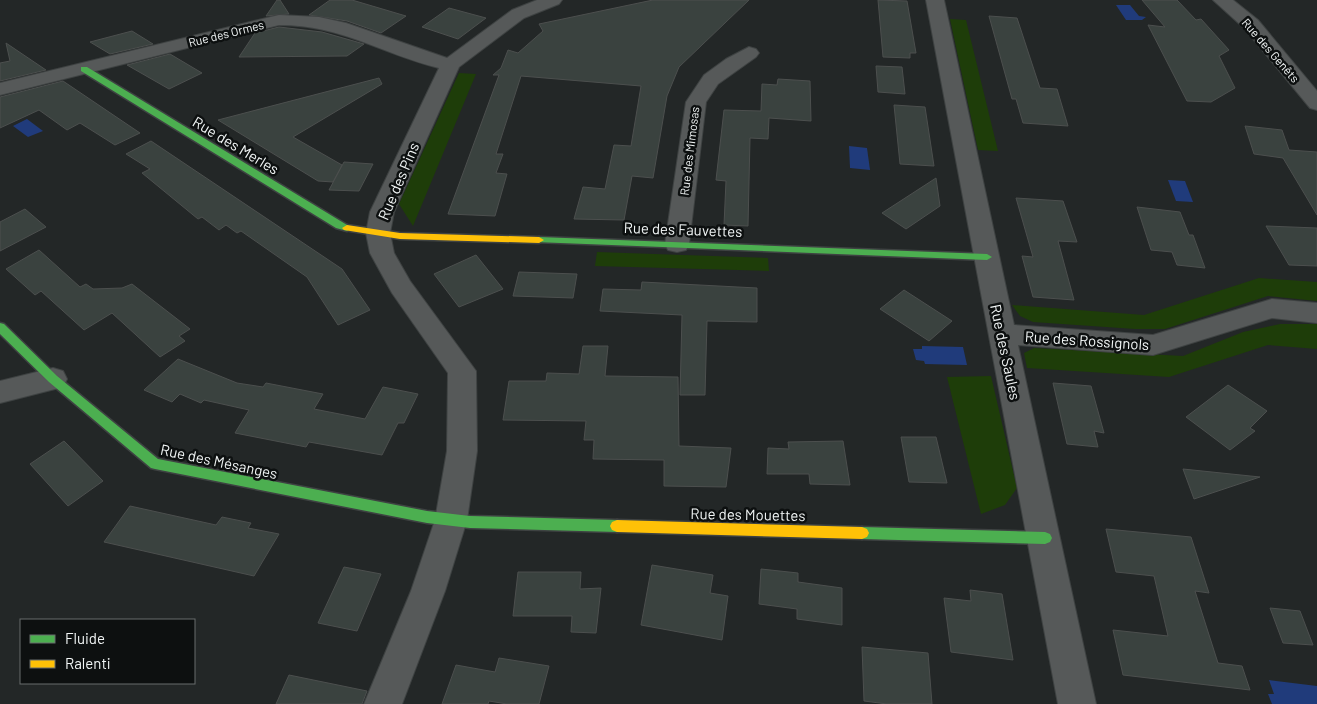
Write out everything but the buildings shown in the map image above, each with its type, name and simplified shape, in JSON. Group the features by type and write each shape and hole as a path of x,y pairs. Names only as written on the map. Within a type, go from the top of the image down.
{"street":[{"name":"Rue des Pins","path":"383,704 428,591 451,520 462,451 462,372 401,287 382,253 378,233 382,212 451,64 518,14 553,0"},
{"name":"Rue des Saules","path":"935,0 1077,704"},
{"name":"Rue des Genêts","path":"1222,0 1251,24 1317,104"},
{"name":"Rue des Ormes","path":"0,90 278,20 296,18 326,23 442,63 451,64"},
{"name":"Rue des Mimosas","path":"677,244 696,102 700,88 727,66 749,53"},
{"name":"Rue des Merles","path":"84,69 340,226 378,233"},
{"name":"Rue des Fauvettes","path":"378,233 398,237 420,235 987,257"},
{"name":"Rue des Rossignols","path":"1001,334 1153,345 1272,308 1317,313"},
{"name":"Rue des Mésanges","path":"0,327 53,379 155,464 451,520"},
{"path":"0,392 53,379"},
{"name":"Rue des Mouettes","path":"451,520 1045,538"}],"green space":[{"path":"950,19 966,20 998,151 978,150"},
{"path":"459,73 476,74 413,226 399,204"},
{"path":"597,252 768,258 769,271 595,266"},
{"path":"1259,278 1317,282 1317,301 1268,296 1165,329 1135,329 1033,322 1020,316 1012,305 1144,315"},
{"path":"1280,324 1317,324 1317,349 1268,345 1169,377 1027,368 1024,353 1034,348 1183,356 1243,332"},
{"path":"991,376 1017,488 1005,505 981,514 947,377"}],"water":[{"path":"1116,5 1130,5 1139,16 1146,17 1142,20 1126,20"},
{"path":"27,119 43,131 28,137 13,126"},
{"path":"849,146 867,148 870,170 850,168"},
{"path":"1168,180 1185,181 1193,202 1176,201"},
{"path":"922,346 963,347 967,365 925,364 924,361 916,360 913,349 922,349"},
{"path":"1269,680 1317,686 1317,704 1272,704 1268,694 1274,694"}],"traffic: fast":[{"path":"84,69 339,226 347,228"},
{"path":"539,240 987,257"},
{"path":"0,327 53,379 155,464 427,517 470,522 617,526"},
{"path":"862,533 1045,538"}],"traffic: slow":[{"path":"347,228 400,236 539,240"},
{"path":"617,526 862,533"}]}
